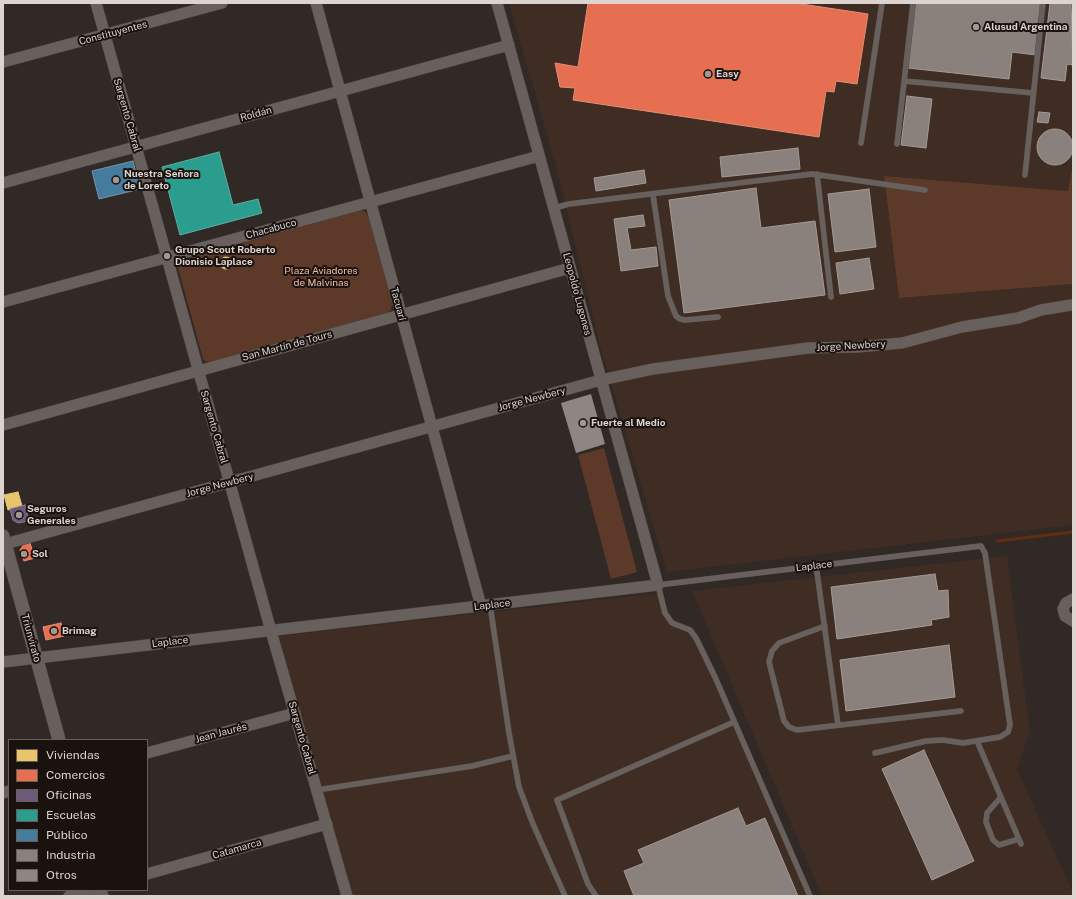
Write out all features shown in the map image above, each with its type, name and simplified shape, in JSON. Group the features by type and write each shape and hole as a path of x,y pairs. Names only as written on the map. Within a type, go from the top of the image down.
{"street":[{"name":"Sargento Cabral","path":"96,3 271,631 347,896"},
{"name":"Constituyentes","path":"3,62 222,3"},
{"name":"Tacuarí","path":"316,3 432,427 485,605"},
{"name":"Leopoldo Lugones","path":"497,3 658,585"},
{"name":"Roldán","path":"3,183 509,45"},
{"name":"Chacabuco","path":"3,302 539,156"},
{"name":"San Martín de Tours","path":"3,425 570,268"},
{"name":"Jorge Newbery","path":"4,542 230,482 601,380 652,369 808,348 856,347 902,343 962,327 1018,318 1041,310 1071,305"},
{"name":"Triunvirato","path":"4,542 59,739"},
{"name":"Laplace","path":"3,662 658,585"},
{"path":"1073,599 1066,603 1063,609 1065,616 1073,621"},
{"name":"Jean Jaurés","path":"148,753 295,713"},
{"name":"Catamarca","path":"148,874 327,824"},
{"path":"69,896 87,891"}],"lane":[{"path":"861,142 882,3"},
{"path":"897,144 913,3"},
{"path":"1025,175 1043,3"},
{"path":"904,81 1033,93"},
{"path":"554,208 569,204 653,195 812,174 925,190"},
{"path":"817,174 831,297"},
{"path":"653,195 668,296 676,316 680,319 686,320 718,317"},
{"name":"Laplace","path":"658,585 981,546 985,553 1010,725 1008,732 1000,737 977,741"},
{"path":"816,565 838,725"},
{"path":"658,585 665,613 672,623 690,630 696,638 810,896"},
{"path":"485,605 519,786 533,824 565,896"},
{"path":"825,626 779,643 772,651 769,662 784,721 789,727 797,730 961,711"},
{"path":"596,896 588,884 557,800 734,722"},
{"path":"875,753 926,740 943,740 964,744 977,741 1020,841 999,844 993,840 986,822 987,813 1001,797"},
{"path":"317,790 472,766 513,756"}],"shaded area":[{"path":"509,3 1073,3 1073,163 1069,191 884,176 899,298 1073,284 1073,525 667,572 600,346 556,166"},
{"path":"1007,556 1030,732 1017,769 1073,893 1073,896 822,896 692,591"},
{"path":"660,593 672,623 690,630 696,638 810,896 352,896 279,636"}],"green space":[{"path":"1073,163 1073,284 899,298 884,176 1068,191"},
{"name":"Plaza Aviadores de Malvinas","path":"358,211 365,211 369,217 392,304 391,310 388,313 210,362 203,359 178,268 178,263 182,260"},
{"path":"604,448 637,572 611,579 578,455"}],"building: Viviendas":[{"path":"224,257 228,257 232,263 228,269 224,269 220,265 220,261"},
{"path":"18,492 22,506 8,510 4,495"}],"building: Comercios":[{"name":"Easy","path":"588,3 795,3 868,14 857,84 836,81 834,92 826,91 819,137 573,100 575,88 560,87 555,63 578,67"},
{"path":"30,543 35,558 24,561 20,550 24,544"},
{"name":"Brimag","path":"61,623 64,636 46,640 43,627"}],"building: Oficinas":[{"name":"Seguros Generales","path":"25,505 29,521 18,523 13,520 10,509"}],"building: Escuelas":[{"path":"219,152 233,205 258,199 262,213 180,235 162,167"}],"building: Público":[{"name":"Nuestra Señora de Loreto","path":"133,161 140,189 99,199 92,171"}],"building: Industria":[{"name":"Alusud Argentina","path":"915,3 1042,3 1036,55 1012,52 1009,79 908,68"},
{"path":"1050,3 1071,3 1073,65 1067,64 1065,81 1041,78"},
{"path":"907,96 932,99 926,148 901,145"},
{"path":"1039,112 1050,113 1048,123 1037,122"},
{"path":"1059,129 1068,134 1072,140 1072,154 1068,160 1059,165 1051,165 1042,160 1038,154 1037,143 1042,134 1048,130"},
{"path":"798,148 800,169 722,177 720,157"},
{"path":"644,170 646,183 596,191 594,178"},
{"path":"756,188 761,228 815,221 825,295 684,313 669,200"},
{"path":"869,189 876,247 835,252 828,194"},
{"path":"643,215 645,226 627,228 631,250 656,247 658,266 621,271 614,219"},
{"path":"869,258 874,289 840,294 836,263"},
{"path":"935,574 938,591 948,590 949,617 931,620 932,625 837,639 831,587"},
{"path":"949,645 955,697 846,711 840,660"},
{"path":"924,750 974,861 932,880 882,769"},
{"path":"738,808 746,826 765,818 798,896 634,896 624,871 644,863 638,850"}],"building: Otros":[{"name":"Fuerte al Medio","path":"591,394 605,444 576,453 561,403"}],"waterway":[{"path":"997,541 1073,532"}],"place":[{"name":"Alusud Argentina","path":"976,27"},
{"name":"Easy","path":"708,74"},
{"name":"Nuestra Señora de Loreto","path":"116,180"},
{"name":"Grupo Scout Roberto Dionisio Laplace","path":"167,256"},
{"name":"Fuerte al Medio","path":"583,423"},
{"name":"Seguros Generales","path":"19,515"},
{"name":"Sol","path":"24,554"},
{"name":"Brimag","path":"54,631"}]}
